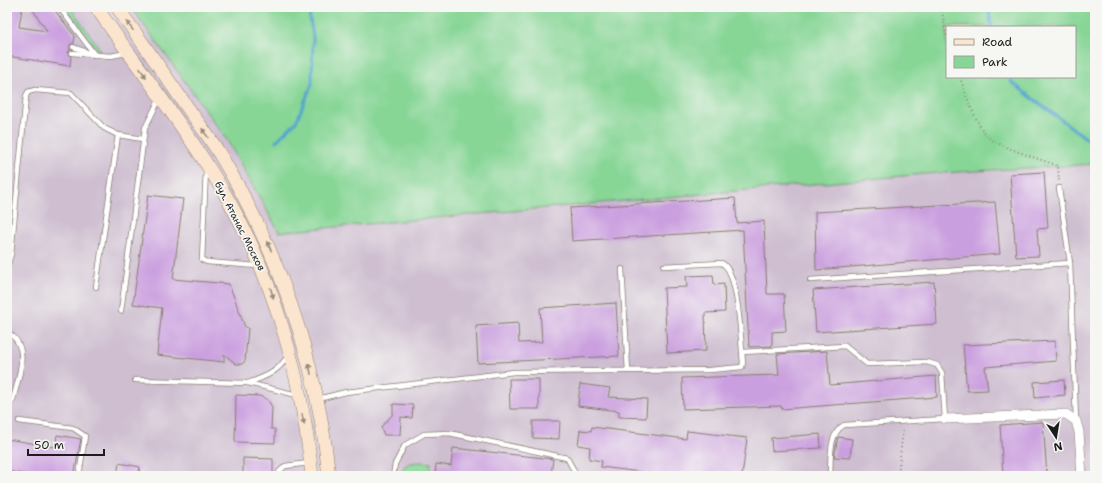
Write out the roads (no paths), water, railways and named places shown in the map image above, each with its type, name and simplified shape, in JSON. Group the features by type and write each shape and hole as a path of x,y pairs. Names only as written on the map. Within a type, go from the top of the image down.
{"main road":[{"name":"бул. Атанас Москов","path":"96,7 206,164 236,214 261,266 271,290 289,353 299,396 311,462 312,476"},
{"name":"бул. Атанас Москов","path":"117,7 218,151 253,213 272,253 292,305 308,357 329,476"}],"street":[{"path":"945,419 1066,414 1076,421 1079,432 1082,476"}],"lane":[{"path":"60,7 95,55"},
{"path":"73,47 95,55"},
{"path":"72,53 111,56 128,53"},
{"path":"7,267 11,254 26,96 28,92 35,90 71,93 104,128 118,135 143,138"},
{"path":"121,311 143,138 145,128 160,98"},
{"path":"96,287 118,135"},
{"path":"206,164 202,260 207,262 261,266"},
{"path":"1059,188 1070,263 1076,421"},
{"path":"316,400 346,392 514,372 628,371 742,367 743,363 736,290 723,263 664,266"},
{"path":"810,280 1070,263"},
{"path":"622,269 628,371"},
{"path":"7,332 14,336 20,347 23,358 13,400"},
{"path":"742,352 845,346 867,364 927,362 937,365 942,373 945,419 844,425 837,429 834,435 830,476"},
{"path":"248,383 265,378 275,371 283,365 289,353"},
{"path":"135,380 248,383 299,396"},
{"path":"19,421 73,428 85,436 79,476"},
{"path":"393,476 395,464 405,445 424,434 449,433 567,458 577,476"},
{"path":"279,476 279,472 285,466 311,462"}],"waterway":[{"path":"276,141 296,122 312,84 313,37 308,7"},
{"path":"988,7 992,26"},
{"path":"1011,78 1011,82 1095,145"}]}
